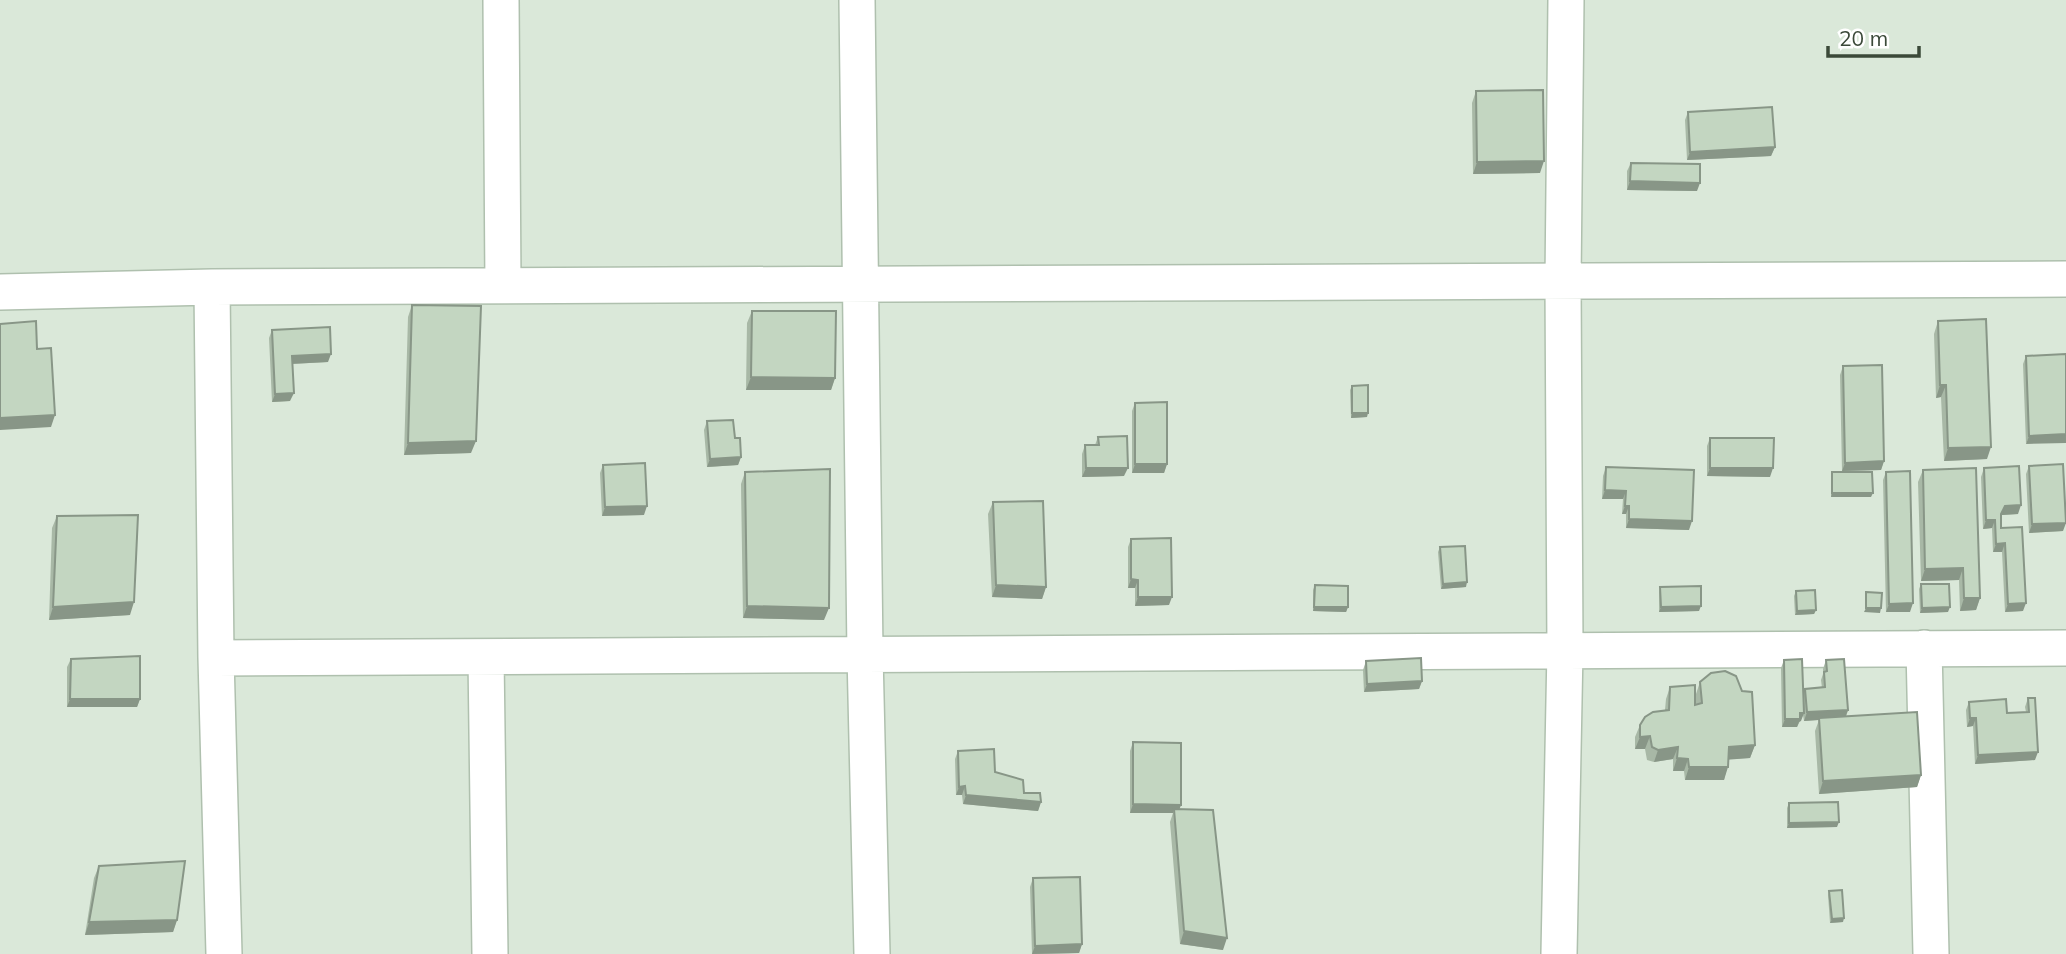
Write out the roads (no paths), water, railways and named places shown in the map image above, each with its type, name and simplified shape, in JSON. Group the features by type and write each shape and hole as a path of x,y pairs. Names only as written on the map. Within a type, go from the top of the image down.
{"street":[{"path":"501,0 503,286"},
{"path":"857,0 865,654 872,954"},
{"path":"1559,954 1565,650 1563,281 1566,0"},
{"path":"0,292 212,287 2066,279"},
{"path":"212,287 216,658 223,954"},
{"path":"1924,648 1931,954"},
{"path":"216,658 2066,648"},
{"path":"486,657 491,954"}]}
